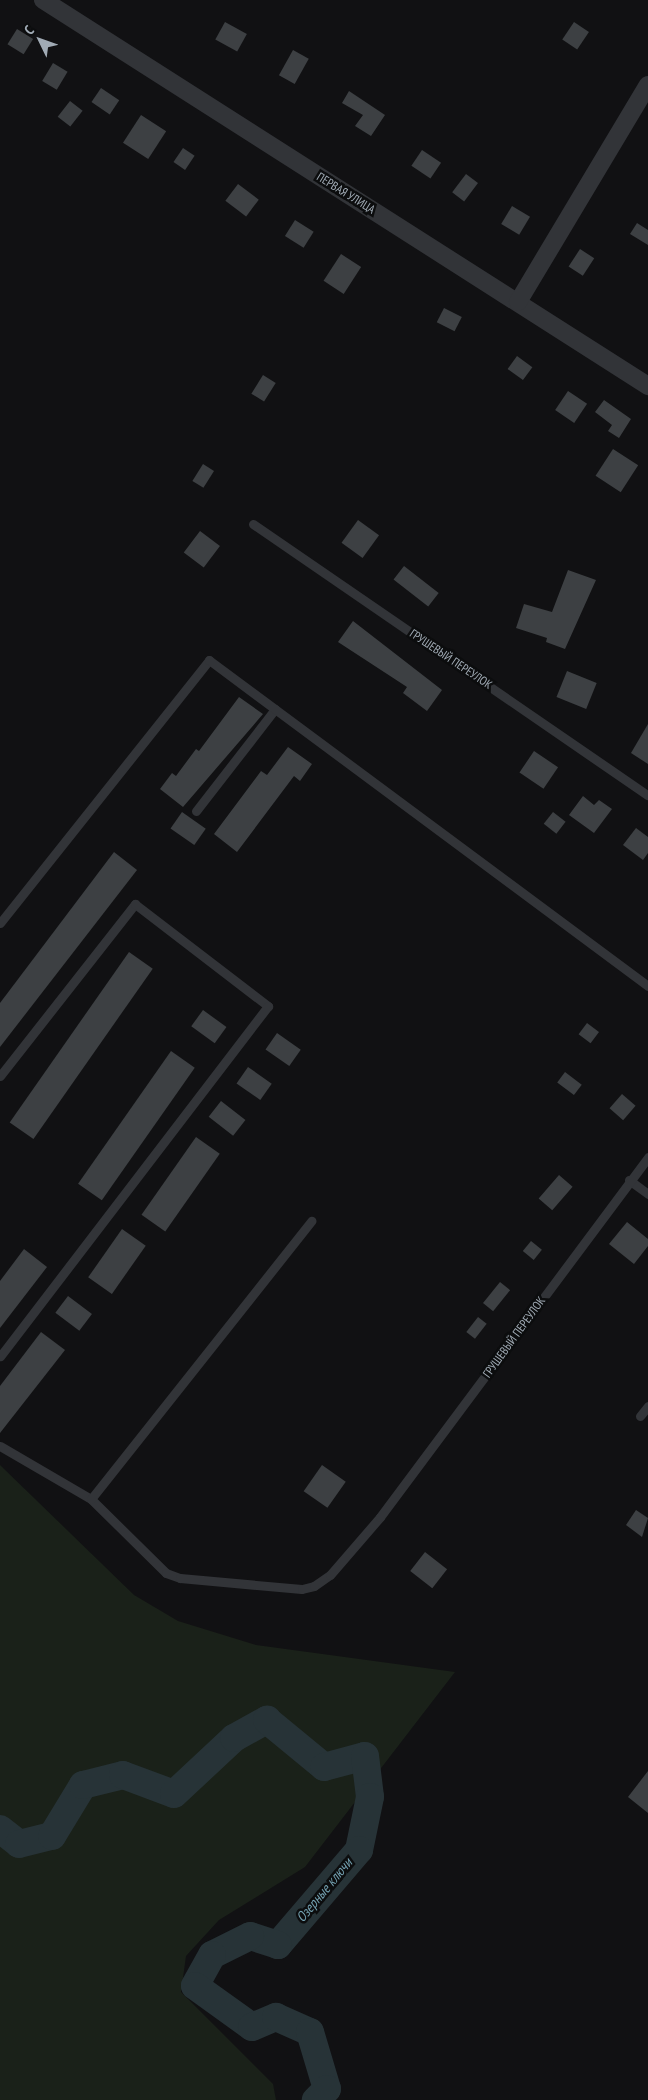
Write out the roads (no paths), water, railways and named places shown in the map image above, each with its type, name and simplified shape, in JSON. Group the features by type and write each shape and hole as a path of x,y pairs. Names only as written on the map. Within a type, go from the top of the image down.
{"street":[{"name":"ПЕРВАЯ УЛИЦА","path":"43,0 648,386"},
{"path":"518,302 647,88"}],"lane":[{"name":"ГРУШЕВЫЙ ПЕРЕУЛОК","path":"253,524 648,794"},
{"path":"0,923 209,660 648,986"},
{"path":"196,811 275,709"},
{"path":"0,1076 135,904 268,1006 0,1356"},
{"name":"ГРУШЕВЫЙ ПЕРЕУЛОК","path":"0,1446 90,1499 166,1573 180,1578 302,1589 330,1574 380,1517 629,1180 648,1157"},
{"path":"629,1180 648,1194"},
{"path":"90,1499 310,1221"},
{"path":"640,1416 648,1406"}],"waterway":[{"name":"Озерные ключи","path":"0,1829 19,1844 52,1836 83,1785 123,1775 174,1794 234,1738 267,1720 324,1767 365,1756 370,1797 359,1850 278,1945 250,1936 212,1955 195,1986 252,2027 276,2017 310,2032 327,2089 316,2100"}]}
